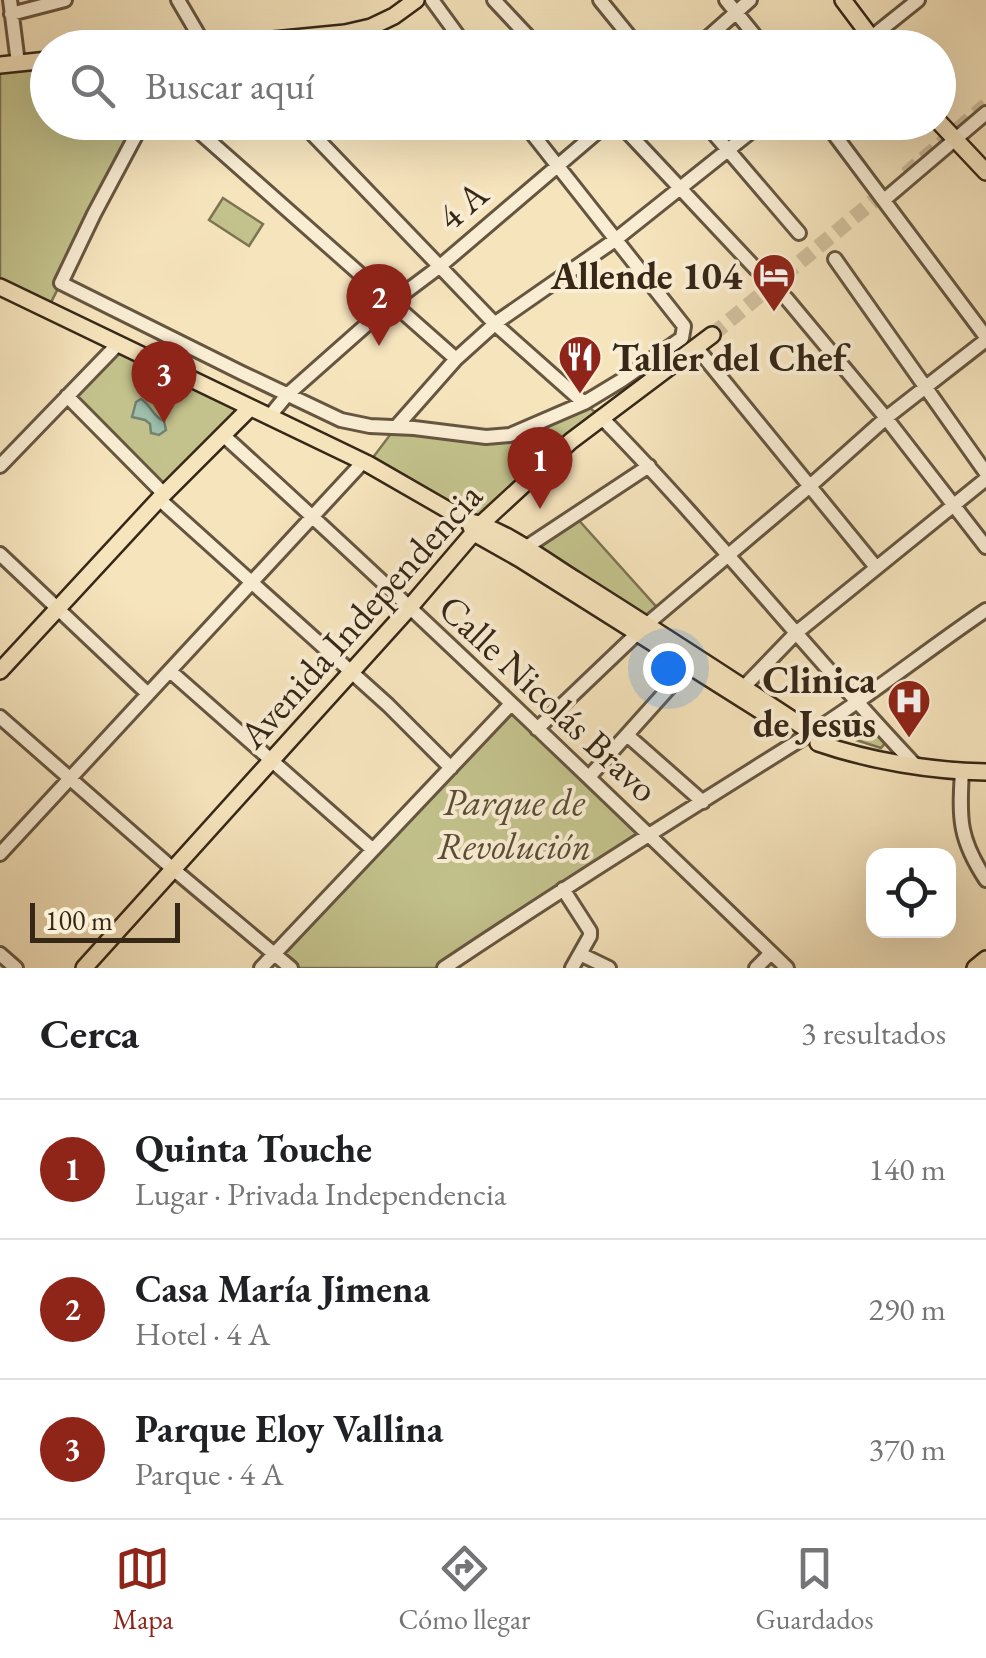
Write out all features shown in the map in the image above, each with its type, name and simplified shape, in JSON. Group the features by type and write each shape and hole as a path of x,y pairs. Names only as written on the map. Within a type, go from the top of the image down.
{"main road":[{"path":"358,30 394,16 416,0"},
{"path":"843,0 861,30"},
{"path":"0,66 30,62"},
{"path":"955,140 986,172"},
{"path":"0,287 363,462 642,629"},
{"name":"Avenida Independencia","path":"84,968 410,607 474,526 601,418 712,335"},
{"path":"0,671 161,496 250,408"},
{"path":"474,526 526,548 642,629 826,746 916,766 986,772"},
{"path":"975,968 986,959"}],"street":[{"path":"18,63 10,7 64,0"},
{"path":"178,0 202,30"},
{"path":"432,0 454,30"},
{"path":"494,0 522,30"},
{"path":"600,0 625,30"},
{"path":"726,0 750,30"},
{"path":"716,30 750,0"},
{"path":"885,30 918,0"},
{"path":"956,137 986,113"},
{"path":"133,140 61,282 341,420 370,426 501,436 584,403 682,338 684,326 536,140"},
{"path":"208,140 456,359"},
{"path":"318,140 495,324 584,403"},
{"name":"4 A","path":"268,417 287,395 391,303 440,267 589,140"},
{"path":"635,140 756,269"},
{"path":"720,140 799,233"},
{"path":"396,427 456,359 495,324 615,240 742,140"},
{"path":"538,729 642,629 886,418 986,338 839,140"},
{"path":"884,200 953,140"},
{"path":"740,692 796,633 986,476 835,259"},
{"path":"786,298 986,546"},
{"path":"0,466 118,344"},
{"path":"696,347 875,566"},
{"path":"66,396 251,583 452,768"},
{"path":"601,418 649,466 916,766"},
{"name":"Calle Nicolás Bravo","path":"223,435 410,607 787,968"},
{"path":"0,854 363,462"},
{"path":"526,548 649,466"},
{"path":"0,554 148,694"},
{"path":"445,968 648,833 807,735 986,610"},
{"path":"589,777 692,662"},
{"path":"170,670 372,849"},
{"path":"260,968 512,704"},
{"path":"0,717 291,968"},
{"path":"627,734 703,802"},
{"path":"962,772 960,808 965,843 986,880"},
{"path":"564,889 590,936 572,968"},
{"path":"756,968 772,953"},
{"path":"0,954 16,968"},
{"path":"580,954 609,968"}],"green space":[{"path":"30,62 30,140 134,140 47,310 0,287 0,65"},
{"path":"223,198 263,224 249,246 209,220"},
{"path":"118,344 250,408 164,494 67,396"},
{"path":"584,403 601,417 481,524 368,464 396,427 485,437"},
{"path":"575,516 661,612 646,625 525,549"},
{"name":"Parque de Revolución","path":"511,704 648,833 449,968 291,968 272,954"},
{"path":"860,715 887,741 881,748 834,733"}],"shaded area":[{"path":"141,399 164,421 166,430 159,435 151,433 145,420 132,417 136,402"}],"tunnel":[{"path":"956,131 986,105"},
{"path":"906,174 945,140"},
{"path":"712,335 888,189"}],"place":[{"name":"Allende 104","path":"774,313"},
{"name":"Casa María Jimena","path":"379,346"},
{"name":"Taller del Chef","path":"580,395"},
{"name":"Parque Eloy Vallina","path":"164,423"},
{"name":"Quinta Touche","path":"540,509"},
{"name":"Clinica de Jesus","path":"909,739"}]}
